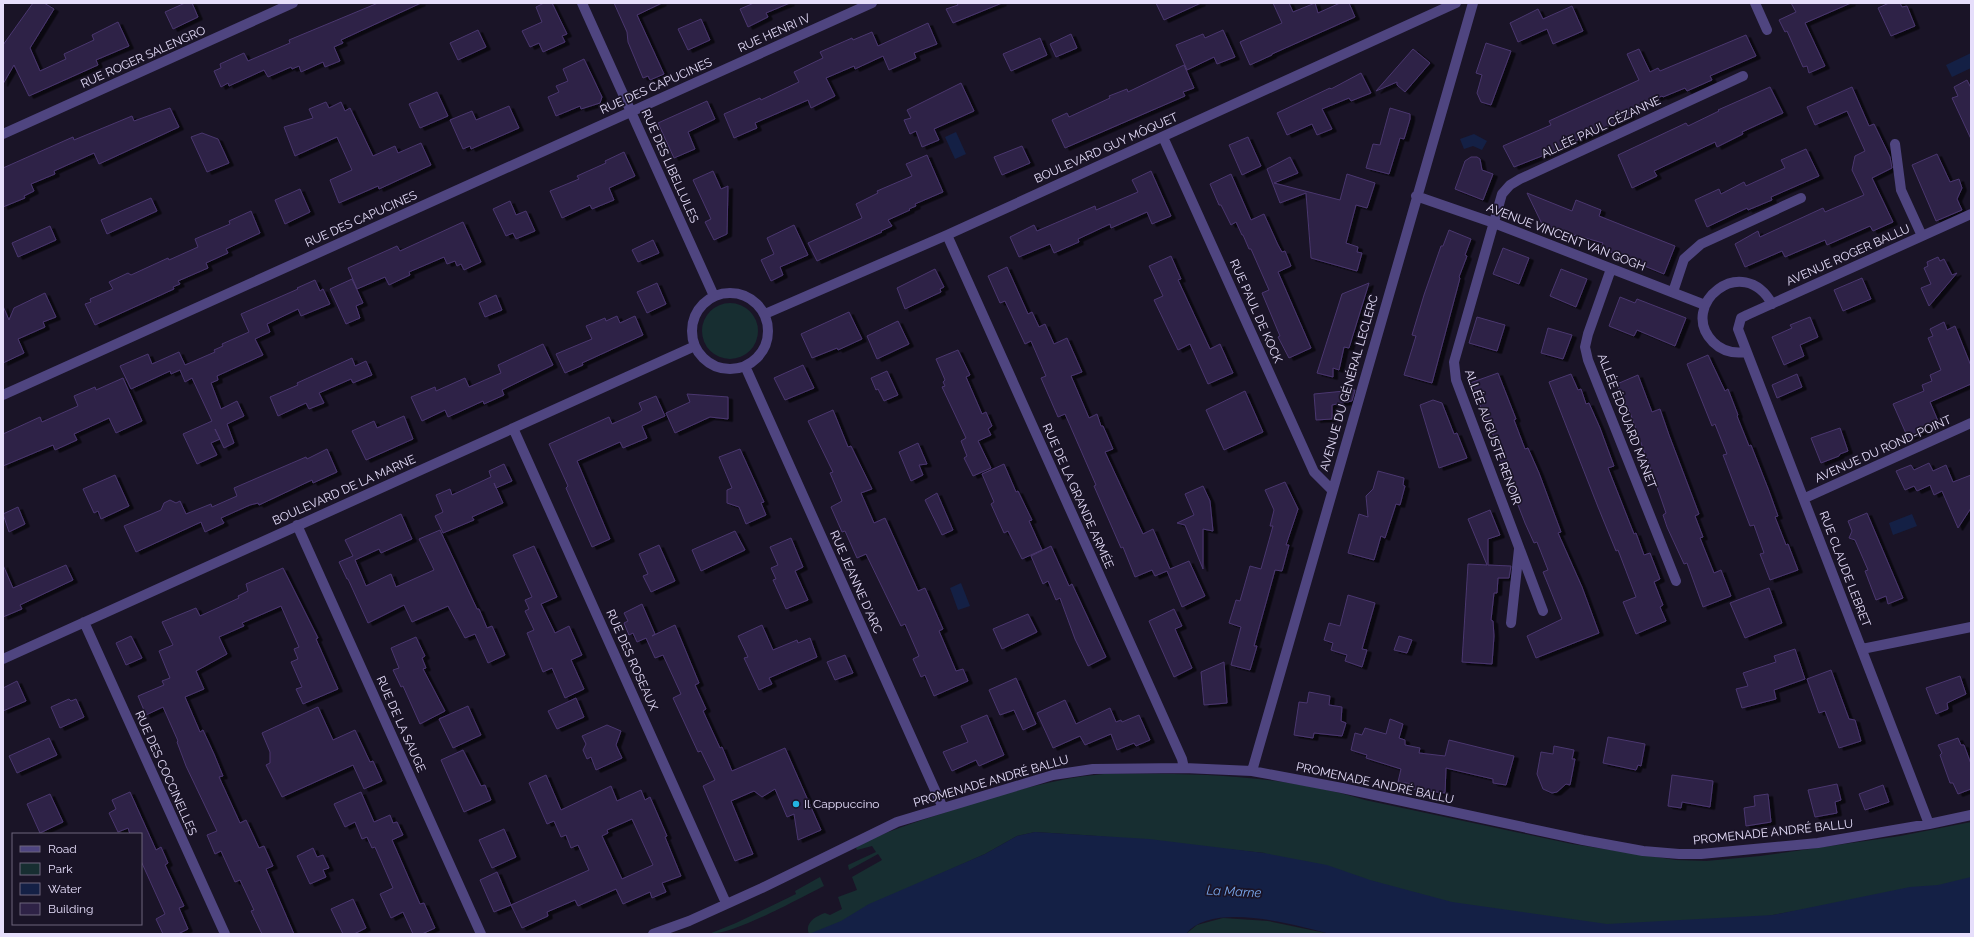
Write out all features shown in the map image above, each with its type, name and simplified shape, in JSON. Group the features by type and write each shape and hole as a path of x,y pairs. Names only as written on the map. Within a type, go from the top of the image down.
{"street":[{"name":"RUE ROGER SALENGRO","path":"3,134 293,3"},
{"name":"RUE DES LIBELLULES","path":"582,3 714,296"},
{"name":"RUE HENRI IV","path":"730,67 872,3"},
{"name":"BOULEVARD GUY MÔQUET","path":"764,314 947,235 1456,3"},
{"name":"AVENUE DU GÉNÉRAL LECLERC","path":"1252,771 1416,196 1473,3"},
{"path":"1755,3 1767,30"},
{"name":"RUE DES CAPUCINES","path":"3,395 730,67"},
{"name":"ALLÉE PAUL CÉZANNE","path":"1494,223 1502,194 1510,185 1742,76"},
{"name":"RUE PAUL DE KOCK","path":"1163,137 1314,472 1332,490"},
{"path":"1894,144 1901,190 1922,236"},
{"name":"AVENUE VINCENT VAN GOGH","path":"1416,196 1494,223 1705,305"},
{"path":"1673,292 1684,259 1701,244 1801,198"},
{"name":"AVENUE ROGER BALLU","path":"1738,323 1741,318 1971,214"},
{"name":"ALLÉE AUGUSTE RENOIR","path":"1494,223 1454,362 1454,371 1456,380 1543,611"},
{"name":"RUE DE LA GRANDE ARMÉE","path":"947,235 1179,752 1184,768"},
{"name":"ALLÉE ÉDOUARD MANET","path":"1611,269 1588,334 1585,347 1676,580"},
{"path":"1746,352 1731,352 1724,350 1711,341 1707,334 1703,320 1705,305 1713,292 1726,284 1734,282 1750,283 1757,286 1763,291 1772,304"},
{"path":"725,293 737,293 748,297 758,304 764,314 768,326 768,338 764,350 756,359 745,366 734,369 722,368 711,364 702,356 695,346 692,335 693,323 697,312 704,303 714,296 725,293"},
{"name":"RUE CLAUDE LEBRET","path":"1738,323 1738,329 1746,352 1805,498 1929,824"},
{"name":"BOULEVARD DE LA MARNE","path":"3,659 695,346"},
{"name":"RUE JEANNE D'ARC","path":"745,366 943,808"},
{"name":"AVENUE DU ROND-POINT","path":"1805,498 1971,424"},
{"name":"RUE DES ROSEAUX","path":"513,428 726,903"},
{"name":"RUE DE LA SAUGE","path":"297,526 481,934"},
{"path":"1511,623 1520,547"},
{"name":"RUE DES COCCINELLES","path":"84,622 225,934"},
{"path":"1862,649 1971,627"},
{"name":"PROMENADE ANDRÉ BALLU","path":"653,934 689,921 788,876 897,822 1070,771 1111,768 1184,768 1252,771 1342,788 1583,840 1643,851 1679,854 1701,854 1818,843 1929,824 1971,815"}],"green space":[{"path":"730,303 741,305 750,311 756,320 758,331 756,342 750,351 741,357 730,359 719,357 710,351 704,342 702,331 704,320 710,311 719,305"},
{"path":"1104,774 1203,775 1268,780 1332,791 1365,800 1572,844 1676,860 1706,861 1760,856 1900,836 1971,822 1971,891 1937,887 1903,889 1904,892 1664,934 1455,905 1268,859 1265,853 1097,836 1035,832 1017,836 985,854 911,887 873,934 809,934 808,926 812,920 822,914 825,913 830,915 842,909 838,897 857,890 852,877 882,860 878,854 849,870 848,865 876,852 872,846 857,850 856,848 860,844 913,823 1002,795 1052,782"},
{"path":"820,877 824,886 799,899 750,922 734,928 709,934 736,923 796,894 795,891"},
{"path":"1223,918 1268,921 1330,934 1186,934 1197,925"}],"water":[{"path":"1971,53 1971,68 1952,77 1946,65"},
{"path":"956,132 966,154 955,159 945,137"},
{"path":"1474,134 1487,141 1482,150 1473,146 1464,149 1460,139"},
{"path":"1912,514 1917,526 1893,535 1889,523"},
{"path":"961,583 970,606 958,610 950,588"},
{"name":"La Marne","path":"1035,832 1149,839 1264,853 1327,865 1370,880 1452,902 1607,924 1773,915 1910,887 1938,885 1971,877 1971,934 1330,934 1276,921 1234,917 1215,919 1198,924 1186,934 809,934 841,921 869,904 985,854 1017,836"}],"building":[{"path":"33,3 44,3 54,9 30,48 40,71 66,59 64,54 94,40 92,35 118,22 129,46 96,60 98,65 29,96 14,65 3,84 3,45"},
{"path":"185,3 192,3 198,17 173,29 165,12"},
{"path":"378,3 421,3 341,40 343,43 334,47 340,61 325,67 323,62 301,72 299,66 292,69 291,67 268,77 264,70 229,86 228,83 221,87 214,71 221,68 220,64 244,53 248,61 290,43 289,40"},
{"path":"544,3 552,3 567,34 562,36 565,42 543,52 539,43 530,47 522,31 542,22 536,7"},
{"path":"614,3 662,3 637,15 664,74 650,80 648,76 643,78 628,42 627,32"},
{"path":"754,3 790,3 766,13 768,17 748,27 740,9"},
{"path":"957,3 1002,3 953,23 946,9 958,5"},
{"path":"1156,3 1201,3 1164,20"},
{"path":"1273,3 1289,3 1293,12 1315,3 1318,13 1340,3 1349,3 1355,17 1250,65 1240,42 1282,23"},
{"path":"1791,3 1851,3 1805,23 1825,66 1809,73 1807,66 1803,67 1787,31 1785,32 1779,20 1796,12"},
{"path":"1889,3 1900,3 1902,7 1907,6 1915,26 1891,36 1878,8"},
{"path":"1572,6 1583,31 1553,44 1547,29 1518,42 1510,23 1538,9 1543,19"},
{"path":"701,19 710,40 688,50 678,29"},
{"path":"928,23 937,44 914,53 916,58 889,70 883,56 855,69 854,66 826,78 835,96 811,108 808,100 755,123 757,128 734,138 724,114 760,98 761,100 799,82 794,72 823,58 820,52 852,38 853,40 872,32 878,46"},
{"path":"478,30 486,47 458,60 450,43"},
{"path":"1223,30 1235,57 1217,64 1214,57 1187,70 1176,45 1203,34 1205,38"},
{"path":"1071,34 1077,48 1056,57 1050,44"},
{"path":"1746,35 1756,56 1710,76 1712,80 1687,91 1685,88 1663,97 1662,96 1628,111 1630,116 1547,154 1514,167 1503,146 1551,125 1549,121 1639,80 1627,54 1639,49 1650,72 1658,68 1660,71"},
{"path":"1040,38 1047,55 1011,71 1003,54"},
{"path":"1486,43 1511,51 1491,105 1481,102 1477,93 1482,75 1476,73"},
{"path":"1413,49 1430,63 1405,92 1397,85 1397,82 1376,91"},
{"path":"584,59 602,97 600,103 581,109 580,106 556,116 548,97 559,92 556,86 568,81 563,69"},
{"path":"1184,65 1194,88 1183,92 1185,96 1065,148 1052,120 1067,113 1069,117 1110,98 1109,96 1127,89 1128,92"},
{"path":"1361,73 1371,93 1351,101 1349,98 1322,109 1332,129 1317,135 1312,124 1287,135 1277,113 1330,88 1331,89"},
{"path":"1967,80 1971,88 1971,139 1952,98 1958,96 1954,87"},
{"path":"961,83 974,111 934,129 939,140 922,147 916,131 910,134 904,120 911,118 907,110"},
{"path":"1770,87 1783,113 1742,132 1743,134 1717,147 1715,142 1654,171 1657,176 1632,188 1618,155 1686,123 1688,126 1719,111 1718,110"},
{"path":"1852,87 1869,126 1874,124 1890,157 1892,168 1872,178 1893,222 1873,231 1870,226 1827,245 1825,240 1785,257 1782,251 1745,267 1735,244 1758,231 1760,237 1823,208 1825,212 1864,195 1852,170 1855,156 1865,151 1847,111 1815,125 1807,107"},
{"path":"437,92 448,116 420,128 409,104"},
{"path":"707,101 715,119 688,132 695,149 674,158 658,123"},
{"path":"326,102 329,108 341,102 345,111 350,108 373,156 395,146 398,153 421,143 431,165 379,189 378,186 339,203 330,180 352,170 337,137 295,156 284,127 313,118 309,109"},
{"path":"509,106 519,128 471,149 470,146 463,149 450,120 472,111 476,120"},
{"path":"170,108 179,127 99,164 94,153 54,171 55,174 31,184 34,191 24,196 25,198 3,207 3,168 73,137 74,140 132,116 134,121"},
{"path":"1390,108 1410,114 1410,119 1404,139 1400,138 1389,174 1366,168 1373,144 1380,145"},
{"path":"202,133 218,139 229,163 207,172 191,137"},
{"path":"1248,137 1261,166 1242,175 1229,145"},
{"path":"1022,146 1030,163 1002,175 994,157"},
{"path":"1806,149 1819,176 1771,197 1772,200 1748,210 1747,208 1707,227 1695,200 1719,189 1721,194 1744,182 1746,186 1785,168 1781,160"},
{"path":"624,152 635,176 609,188 614,200 592,209 590,205 562,218 550,191 579,179 577,176 606,163 605,161"},
{"path":"1937,154 1950,182 1959,179 1962,188 1957,199 1962,210 1936,221 1912,165"},
{"path":"927,155 943,192 915,204 916,206 909,209 910,210 888,220 892,226 881,231 882,232 817,261 808,243 862,218 856,204 878,193 877,191 912,176 906,164"},
{"path":"1290,157 1298,173 1274,183 1340,200 1347,174 1375,183 1367,208 1356,205 1346,243 1358,247 1357,252 1362,253 1357,271 1311,258 1306,193 1280,203 1267,169"},
{"path":"1471,157 1477,157 1480,159 1482,170 1493,174 1483,200 1455,189 1465,161"},
{"path":"713,171 721,189 728,186 727,234 714,240 705,222 711,219 693,180"},
{"path":"1151,171 1171,216 1152,224 1147,212 1111,228 1110,224 1078,239 1079,242 1054,253 1050,244 1019,257 1010,237 1034,225 1037,231 1095,206 1096,210 1138,192 1132,180"},
{"path":"1231,174 1251,220 1264,214 1278,245 1282,252 1285,251 1291,266 1278,272 1311,348 1289,358 1278,337 1280,336 1262,293 1269,290 1251,249 1249,249 1236,222 1231,225 1221,205 1219,205 1210,184"},
{"path":"300,189 310,212 285,224 275,200"},
{"path":"1527,193 1572,211 1576,200 1601,210 1599,216 1675,246 1664,274 1601,248 1603,243 1575,235 1574,236 1542,224"},
{"path":"151,198 157,211 107,234 101,220"},
{"path":"510,201 516,215 526,211 535,231 516,239 513,233 506,236 493,209"},
{"path":"251,211 260,233 226,249 228,253 206,263 208,268 178,281 180,284 173,287 174,289 95,325 85,304 91,302 90,299 113,289 109,282 128,273 131,275 168,258 169,260 198,247 195,239 230,224 229,221"},
{"path":"463,222 481,262 464,270 461,264 457,266 455,261 447,264 444,257 409,272 410,275 389,285 385,277 357,289 348,268 397,246 400,251"},
{"path":"794,225 808,255 780,267 783,275 771,281 761,260 774,254 767,238"},
{"path":"50,226 56,240 18,257 12,243"},
{"path":"1449,230 1471,239 1465,255 1467,256 1459,277 1460,278 1432,383 1404,375 1416,336 1412,335 1424,295 1441,246 1443,246"},
{"path":"653,240 659,253 638,262 632,250"},
{"path":"1503,248 1529,258 1519,284 1493,274"},
{"path":"1171,256 1181,279 1178,280 1210,349 1220,344 1233,373 1208,384 1190,344 1178,350 1154,300 1163,296 1149,266"},
{"path":"1938,257 1940,261 1944,259 1952,275 1957,273 1929,306 1921,288 1931,284 1924,268 1928,266 1927,262"},
{"path":"1007,267 1028,314 1032,312 1039,327 1045,324 1054,344 1067,338 1082,372 1071,376 1089,418 1097,414 1101,426 1103,426 1113,449 1105,452 1143,534 1153,529 1170,569 1189,561 1205,596 1182,607 1167,571 1155,576 1152,570 1135,577 1123,547 1121,548 1094,486 1096,485 1065,414 1058,417 1041,378 1046,376 1031,341 1025,344 1005,301 1000,303 988,276"},
{"path":"935,269 944,287 940,289 941,292 905,309 897,288"},
{"path":"1561,269 1587,279 1576,307 1550,296"},
{"path":"1862,278 1871,299 1843,311 1834,290"},
{"path":"352,279 363,303 356,306 360,318 346,324 330,289"},
{"path":"315,280 320,291 323,289 330,304 301,316 298,309 267,324 270,332 255,339 263,355 217,376 218,380 211,383 221,409 237,401 244,416 227,424 234,443 224,448 220,439 211,443 217,455 197,464 183,434 212,421 192,378 185,382 180,370 171,374 170,371 131,389 120,366 148,354 152,364 179,352 185,365 215,352 214,350 223,346 222,344 249,332 241,314"},
{"path":"657,283 666,304 647,313 637,292"},
{"path":"1369,283 1349,348 1344,347 1339,370 1333,368 1333,377 1317,373 1342,294"},
{"path":"45,293 56,317 43,322 45,327 18,339 24,353 3,363 3,306 9,320 14,308"},
{"path":"496,295 502,310 485,317 479,303"},
{"path":"1620,297 1635,303 1637,299 1686,318 1675,346 1637,330 1634,336 1609,326"},
{"path":"849,312 862,339 838,350 837,348 812,358 801,334"},
{"path":"617,316 620,323 635,316 643,335 582,363 583,365 565,373 556,354 592,339 586,326 605,318 606,321"},
{"path":"1477,317 1505,325 1497,351 1469,343"},
{"path":"1810,317 1818,337 1800,345 1804,356 1784,365 1772,337 1792,328 1790,325"},
{"path":"898,321 909,344 877,359 867,336"},
{"path":"1944,322 1947,330 1955,326 1971,366 1971,384 1930,402 1938,421 1925,426 1926,430 1908,438 1893,404 1924,391 1922,385 1932,381 1930,375 1941,370 1928,338 1933,336 1930,329"},
{"path":"1548,328 1572,335 1563,359 1541,353"},
{"path":"543,344 553,365 502,390 504,395 484,404 483,401 448,417 445,410 422,421 411,397 435,387 436,391 465,378 469,387 501,373 498,365"},
{"path":"958,350 970,375 966,377 982,414 986,412 992,426 988,429 991,435 978,441 991,468 973,476 964,458 967,456 961,441 966,438 942,387 945,386 943,382 945,380 936,359"},
{"path":"1708,355 1725,391 1728,389 1749,446 1751,445 1769,491 1778,516 1775,517 1798,570 1770,580 1760,554 1764,553 1754,525 1750,526 1723,455 1727,454 1715,424 1712,426 1687,364"},
{"path":"352,358 355,366 366,361 372,375 353,383 351,379 319,393 324,403 309,409 306,403 278,416 270,397"},
{"path":"803,365 814,388 785,400 774,378"},
{"path":"887,371 898,395 884,401 878,389 876,390 871,378"},
{"path":"1498,373 1516,419 1514,420 1525,449 1528,448 1539,473 1561,532 1558,533 1582,587 1599,633 1536,658 1527,636 1562,619 1543,572 1548,570 1537,542 1534,543 1525,523 1500,459 1503,457 1470,383"},
{"path":"1571,374 1578,390 1581,389 1586,404 1589,403 1600,428 1614,466 1608,468 1634,534 1636,533 1644,555 1650,553 1660,579 1654,582 1663,605 1660,607 1666,621 1636,634 1623,602 1636,597 1618,550 1616,551 1598,507 1549,382"},
{"path":"1797,374 1802,387 1777,398 1772,385"},
{"path":"1638,375 1652,412 1660,409 1699,514 1695,516 1703,537 1700,538 1714,573 1721,570 1731,596 1703,607 1687,563 1684,564 1667,527 1663,515 1666,513 1657,487 1628,407 1626,407 1617,384"},
{"path":"123,378 142,421 116,433 109,418 74,434 77,440 55,450 53,445 3,466 3,434 40,417 42,422 78,406 74,396 95,387 96,390"},
{"path":"1355,390 1352,401 1332,405 1332,419 1316,420 1314,394"},
{"path":"1245,391 1263,432 1224,450 1206,410"},
{"path":"687,394 728,397 728,419 710,417 675,433 666,413 690,402"},
{"path":"656,396 665,416 642,426 647,438 623,448 620,442 577,461 610,539 592,547 566,488 568,486 549,444 609,417 612,424 639,412 642,410 639,403"},
{"path":"1433,400 1442,403 1454,434 1457,433 1467,458 1439,468 1420,405"},
{"path":"833,410 848,447 851,446 872,489 861,493 874,523 885,518 918,591 925,588 943,629 939,631 956,671 963,669 968,681 934,696 925,675 921,677 913,659 919,656 905,624 901,626 866,554 857,558 845,531 842,532 831,507 842,501 830,473 833,472 808,421"},
{"path":"404,416 413,439 366,460 352,431 374,421 377,428"},
{"path":"1840,428 1848,451 1821,463 1811,438"},
{"path":"918,443 927,464 919,465 923,475 911,481 899,452"},
{"path":"327,449 337,472 313,483 312,480 259,505 258,503 250,505 221,518 224,523 205,532 201,522 136,552 124,526 161,510 164,503 170,500 176,503 180,501 186,514 211,504 212,507 237,496 234,488 306,457 307,459"},
{"path":"740,449 764,502 761,503 766,515 746,524 739,507 727,503 727,490 732,488 719,457"},
{"path":"1929,463 1933,471 1946,465 1953,482 1971,475 1971,508 1958,528 1942,491 1934,495 1930,485 1917,491 1914,486 1905,490 1896,471 1911,465 1914,470"},
{"path":"504,464 512,481 496,488 503,503 472,517 474,520 443,533 435,516 443,512 436,495 450,489 452,495 491,477 489,471"},
{"path":"1004,464 1016,492 1018,491 1032,520 1029,521 1042,550 1022,559 1008,531 1004,533 991,504 994,502 982,474"},
{"path":"1378,471 1404,478 1403,485 1405,486 1400,505 1396,504 1385,538 1381,536 1374,560 1348,553 1359,514 1368,517 1366,496 1373,489"},
{"path":"115,475 129,506 101,519 98,511 94,513 83,489"},
{"path":"1285,482 1298,509 1286,545 1289,545 1282,571 1275,570 1254,646 1257,646 1250,670 1231,665 1241,627 1229,623 1236,600 1240,601 1250,566 1261,569 1273,526 1270,526 1274,510 1265,490"},
{"path":"1203,486 1210,501 1213,531 1203,529 1203,569 1185,525 1177,523 1194,515 1185,494"},
{"path":"937,493 953,530 942,535 925,500"},
{"path":"18,507 25,524 9,532 3,514"},
{"path":"1490,510 1500,535 1488,539 1488,565 1511,566 1509,578 1498,578 1497,593 1494,593 1491,620 1493,621 1494,636 1492,664 1462,662 1468,564 1487,565 1468,519"},
{"path":"1867,513 1903,598 1888,604 1886,596 1876,600 1865,571 1868,570 1855,540 1849,538 1852,531 1848,521"},
{"path":"401,514 412,539 381,553 379,549 355,560 366,586 391,574 396,587 434,570 419,539 440,530 477,609 479,609 487,628 492,626 505,655 488,663 475,634 465,638 448,606 412,622 404,605 368,623 339,562 353,556 345,540"},
{"path":"735,531 745,550 701,571 692,550"},
{"path":"791,538 803,567 795,571 808,600 786,609 773,580 776,579 771,568 778,565 770,547"},
{"path":"659,545 675,581 651,592 643,576 648,574 639,554"},
{"path":"534,546 557,597 541,604 555,633 569,626 582,655 571,660 584,689 565,698 552,668 543,672 527,633 534,630 525,611 529,609 525,600 532,597 513,555"},
{"path":"1051,546 1069,586 1072,584 1106,657 1088,666 1075,639 1060,598 1056,600 1048,581 1043,584 1031,556"},
{"path":"3,565 13,588 66,565 73,580 20,605 22,609 3,617"},
{"path":"283,568 318,638 316,639 338,689 303,704 296,689 302,687 291,662 298,659 294,649 299,647 281,606 242,623 244,626 219,637 227,654 196,671 204,689 185,697 200,732 203,730 214,754 223,776 219,777 240,823 246,820 259,848 264,846 273,866 266,869 294,934 262,934 251,911 254,910 240,880 235,882 221,851 215,854 207,835 217,831 186,766 177,742 178,741 163,707 146,715 138,696 164,685 162,681 170,678 159,651 173,645 162,622 196,608 200,616 239,598 238,596 248,591 246,584"},
{"path":"1769,588 1782,623 1745,638 1730,603"},
{"path":"1348,595 1375,603 1362,649 1367,650 1362,667 1345,661 1347,655 1331,650 1333,643 1324,640 1329,623 1340,626"},
{"path":"642,604 655,634 652,636 675,625 699,683 695,685 706,709 703,711 720,748 722,747 732,771 785,748 821,830 798,840 794,814 787,817 775,789 762,797 754,791 731,801 753,854 735,861 703,786 715,780 701,751 698,752 673,698 681,694 663,655 655,658 646,638 637,642 633,633 629,635 624,623 628,621 624,613"},
{"path":"1174,609 1182,626 1175,629 1192,668 1174,677 1149,621"},
{"path":"1028,614 1037,632 1002,649 993,629"},
{"path":"762,625 773,650 797,640 798,643 810,638 817,657 769,678 772,684 759,690 744,658 748,657 738,636"},
{"path":"131,636 142,658 126,665 116,643"},
{"path":"1399,636 1412,640 1407,653 1394,650"},
{"path":"416,637 425,656 422,658 426,668 423,669 445,711 420,724 403,686 401,687 393,670 399,668 391,648"},
{"path":"1795,649 1805,679 1774,690 1776,699 1742,708 1736,689 1748,686 1743,673 1776,662 1774,656"},
{"path":"845,655 853,673 835,680 827,662"},
{"path":"1224,662 1227,703 1204,705 1201,672"},
{"path":"1831,670 1849,719 1855,720 1861,741 1839,748 1825,711 1819,713 1807,679"},
{"path":"1960,676 1966,694 1947,703 1948,709 1936,714 1926,688"},
{"path":"1016,678 1036,724 1023,730 1014,710 1000,715 989,690"},
{"path":"17,681 26,701 3,711 3,688"},
{"path":"1309,692 1330,696 1329,705 1342,707 1341,721 1346,723 1342,736 1314,733 1313,738 1294,735 1299,702 1307,703"},
{"path":"576,698 584,717 557,729 548,711"},
{"path":"69,699 71,701 76,699 84,717 60,728 51,707"},
{"path":"1065,700 1076,724 1110,708 1116,722 1121,720 1122,722 1139,715 1150,740 1136,746 1134,743 1117,750 1111,734 1085,745 1080,736 1053,748 1037,713"},
{"path":"468,706 481,735 453,748 439,719"},
{"path":"318,707 333,740 355,730 370,762 373,761 382,781 364,789 353,765 282,797 266,765 270,763 270,752 262,733"},
{"path":"987,715 1004,755 979,766 976,760 952,771 943,752 968,742 961,726"},
{"path":"1390,719 1403,724 1399,738 1405,740 1405,745 1420,748 1419,753 1445,756 1449,740 1514,756 1506,785 1493,783 1493,779 1446,768 1445,793 1413,789 1413,784 1398,782 1401,769 1366,758 1367,755 1351,750 1355,733 1362,735 1365,728 1386,734"},
{"path":"607,725 621,731 616,745 622,758 596,770 591,757 587,759 583,750 586,744 582,736"},
{"path":"1608,737 1645,744 1641,766 1638,765 1636,770 1603,763"},
{"path":"49,738 57,755 17,773 9,756"},
{"path":"1958,738 1961,745 1964,745 1971,764 1971,789 1958,794 1953,783 1950,783 1940,755 1942,753 1938,745"},
{"path":"1554,746 1574,750 1572,759 1575,759 1570,785 1566,784 1557,792 1552,793 1543,789 1537,774 1541,752 1553,754"},
{"path":"463,750 481,786 485,785 491,800 464,812 441,760"},
{"path":"546,775 561,810 611,786 617,801 641,790 645,800 650,797 667,836 665,837 681,876 662,883 666,892 652,898 650,892 623,904 616,889 578,906 575,900 547,912 548,916 522,928 511,905 589,870 578,845 571,848 566,835 561,837 554,821 547,824 529,783","holes":["632,819 653,865 622,879 602,836 608,833 607,830"]},
{"path":"1672,775 1713,781 1710,807 1682,802 1681,808 1668,806"},
{"path":"1837,784 1841,800 1835,802 1837,813 1815,817 1808,790"},
{"path":"1883,785 1889,802 1865,810 1859,794"},
{"path":"130,792 156,850 161,847 168,863 165,865 184,906 179,908 188,929 178,934 163,934 156,919 165,914 142,863 142,833 130,833 128,828 118,832 109,813 116,809 112,800"},
{"path":"361,792 374,822 390,815 393,823 397,822 403,835 392,840 420,904 424,903 435,928 422,934 413,934 403,912 391,918 380,894 393,888 375,847 372,848 367,837 362,839 355,822 345,827 334,804"},
{"path":"50,794 63,822 40,833 27,804"},
{"path":"1768,794 1771,822 1746,826 1744,808 1755,806 1754,796"},
{"path":"504,829 516,857 492,868 479,840"},
{"path":"313,848 317,857 323,855 329,868 323,870 326,877 310,884 297,856"},
{"path":"497,872 511,905 494,912 480,880"},
{"path":"353,899 366,928 354,934 343,934 331,909"}],"place":[{"name":"Il Cappuccino","path":"796,804"}]}
